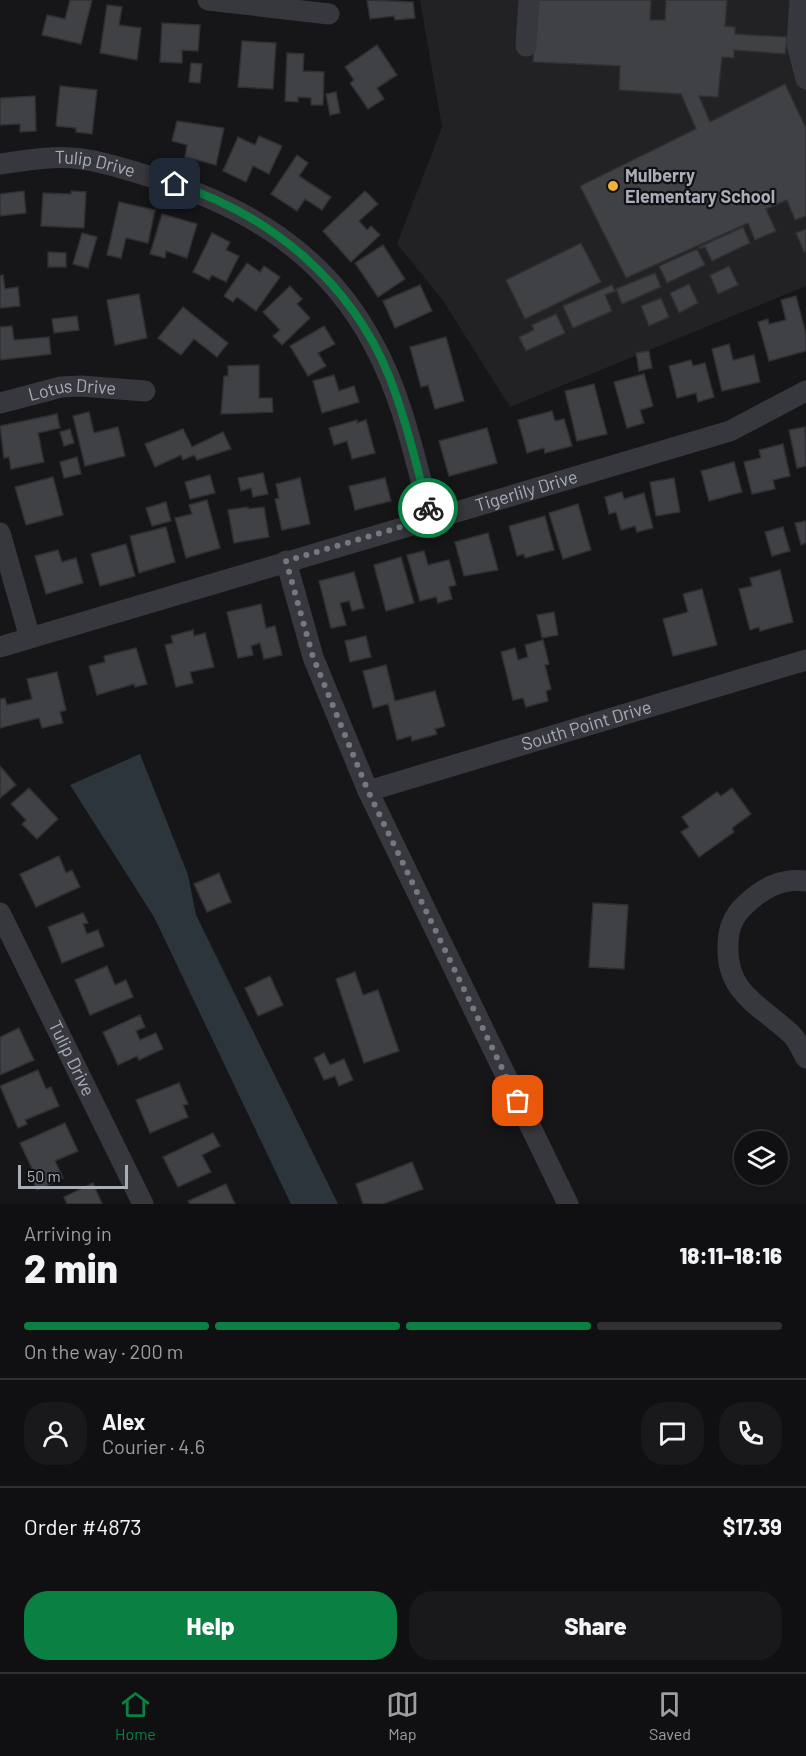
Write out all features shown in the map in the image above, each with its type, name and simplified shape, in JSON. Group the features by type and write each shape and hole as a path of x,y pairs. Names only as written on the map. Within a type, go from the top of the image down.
{"street":[{"path":"208,0 329,14"},
{"path":"526,46 529,0"},
{"path":"802,11 797,44 806,79"},
{"name":"Tulip Drive","path":"0,164 57,157 108,164 195,191 227,204 257,220 290,244 335,288 374,345 400,408 431,518"},
{"name":"Lotus Drive","path":"0,403 61,387 81,386 145,391"},
{"name":"Tigerlily Drive","path":"0,647 730,431 806,391"},
{"path":"0,533 30,638"},
{"path":"286,561 313,657 368,791 568,1204"},
{"name":"South Point Drive","path":"368,791 806,660"},
{"path":"806,881 782,881 759,891 739,911 733,920 728,936 727,963 729,972 744,994 794,1036 806,1058"},
{"name":"Tulip Drive","path":"0,913 143,1204"}],"shaded area":[{"name":"Mulberry Elementary School","path":"420,0 806,0 806,286 510,407 442,299 397,244 442,127"},
{"path":"140,754 188,875 196,915 338,1204 291,1204 154,917 70,785"}],"building":[{"path":"70,0 92,0 81,44 42,35 47,15 65,19"},
{"path":"367,0 413,2 415,18 395,20 394,16 370,19"},
{"path":"537,0 651,0 650,20 665,20 666,0 727,0 725,26 735,27 735,34 787,37 785,54 734,50 734,58 722,57 718,97 699,96 710,122 785,84 806,128 806,216 795,220 787,200 766,209 776,231 755,240 748,223 626,278 580,186 696,129 681,94 619,90 620,66 533,62"},
{"path":"107,5 122,7 119,25 141,28 137,60 100,53"},
{"path":"162,23 200,25 198,51 182,50 182,63 160,62"},
{"path":"242,41 276,43 273,89 238,87"},
{"path":"377,45 397,75 377,88 384,99 368,109 350,83 354,80 345,67"},
{"path":"287,53 304,54 303,71 324,72 323,105 311,105 311,98 298,97 298,102 285,101"},
{"path":"191,63 202,64 200,83 189,82"},
{"path":"60,86 97,90 92,134 76,132 76,128 56,126"},
{"path":"336,92 340,113 330,115 326,94"},
{"path":"35,96 36,131 20,132 20,124 0,125 0,98"},
{"path":"177,121 224,128 216,165 185,157 187,145 172,141"},
{"path":"259,136 282,146 269,174 253,166 246,182 223,171 238,137 255,145"},
{"path":"297,155 308,163 299,176 331,197 322,210 305,199 297,211 271,194"},
{"path":"24,191 26,213 0,216 0,194"},
{"path":"71,191 86,192 84,228 41,226 43,193 71,194"},
{"path":"365,191 378,204 359,221 367,230 371,226 380,235 351,262 323,231"},
{"path":"119,202 155,210 148,243 126,238 121,258 107,255"},
{"path":"162,214 197,224 187,258 166,251 165,258 150,254"},
{"path":"743,227 750,243 712,261 705,247 700,249 699,247"},
{"path":"806,229 806,251 804,252 796,233"},
{"path":"82,233 97,237 88,268 73,264"},
{"path":"212,233 230,242 226,250 239,256 226,282 212,275 209,280 193,272"},
{"path":"581,243 601,282 525,319 506,280"},
{"path":"383,245 405,279 378,297 355,263"},
{"path":"697,249 705,265 667,283 659,266"},
{"path":"48,252 66,253 66,267 48,267"},
{"path":"247,263 260,272 264,266 280,277 256,311 237,297 233,302 224,296"},
{"path":"729,266 738,285 718,294 710,275"},
{"path":"655,273 661,287 622,304 616,289"},
{"path":"3,275 5,289 18,287 20,306 0,308 0,276"},
{"path":"689,284 698,303 679,313 670,293"},
{"path":"420,285 432,311 395,328 383,301"},
{"path":"612,285 615,291 605,295 612,311 573,328 563,306"},
{"path":"290,286 302,299 297,304 310,318 282,345 273,336 280,330 263,312"},
{"path":"139,294 147,338 115,345 107,300"},
{"path":"796,296 806,334 806,351 769,361 758,322 768,319 769,324 786,320 781,300"},
{"path":"661,298 669,317 649,326 641,306"},
{"path":"183,307 228,343 217,357 194,339 181,355 158,338"},
{"path":"556,314 565,333 526,351 519,337 534,330 532,325"},
{"path":"77,316 79,330 54,333 52,319"},
{"path":"12,326 14,340 49,337 51,354 0,360 0,327"},
{"path":"324,326 335,344 318,353 326,366 308,376 290,346"},
{"path":"446,337 464,401 435,409 428,385 421,387 410,347"},
{"path":"729,344 733,360 754,355 760,382 722,391 712,349"},
{"path":"649,351 652,368 639,371 636,353"},
{"path":"691,360 693,366 705,363 714,397 698,402 696,393 677,398 669,366"},
{"path":"259,365 259,398 272,398 273,412 221,414 224,376 228,376 228,366"},
{"path":"644,374 653,406 640,410 644,423 627,428 614,382"},
{"path":"334,375 339,391 354,386 359,402 322,413 313,381"},
{"path":"594,384 607,434 577,441 565,391"},
{"path":"552,411 555,421 564,419 572,446 545,453 544,448 527,453 518,420"},
{"path":"89,412 94,433 118,427 125,456 85,466 73,416"},
{"path":"57,414 60,428 38,433 44,462 11,469 9,457 4,458 0,426"},
{"path":"357,420 357,423 366,420 375,453 352,459 347,441 334,445 329,428"},
{"path":"805,427 806,466 797,468 789,430"},
{"path":"487,428 497,463 449,476 439,441"},
{"path":"70,429 74,443 64,446 60,432"},
{"path":"183,429 192,447 223,432 231,449 197,460 194,455 183,460 181,455 155,467 145,444"},
{"path":"783,444 790,476 773,480 775,489 752,494 744,462 761,458 759,450"},
{"path":"77,457 81,474 64,478 60,462"},
{"path":"734,462 742,492 709,501 701,471"},
{"path":"263,473 268,494 253,497 251,488 241,491 238,478"},
{"path":"210,475 215,493 190,499 185,482"},
{"path":"53,477 63,515 26,525 15,487"},
{"path":"300,478 310,524 282,530 275,499 279,498 276,484"},
{"path":"385,478 391,501 355,510 349,486"},
{"path":"674,478 680,512 656,516 650,482"},
{"path":"622,492 624,499 644,493 653,528 637,532 635,526 621,530 616,512 609,514 605,497"},
{"path":"207,500 220,548 186,558 175,518 192,514 189,505"},
{"path":"166,502 171,521 152,526 146,508"},
{"path":"578,504 591,550 563,559 549,513"},
{"path":"248,507 248,509 264,507 269,537 234,543 228,510"},
{"path":"545,516 554,550 525,558 524,554 517,556 509,526"},
{"path":"806,521 806,543 801,545 795,523"},
{"path":"166,527 175,562 139,573 130,536"},
{"path":"783,527 790,551 772,556 765,532"},
{"path":"488,533 498,570 464,576 455,542"},
{"path":"126,544 135,576 100,586 91,554"},
{"path":"58,550 62,562 76,558 83,583 46,594 35,556"},
{"path":"424,551 428,565 449,560 456,585 449,587 452,599 438,603 436,597 420,601 407,555"},
{"path":"401,557 414,603 386,611 374,565"},
{"path":"780,570 793,622 760,631 759,627 750,630 739,589 752,586 750,578"},
{"path":"354,572 364,608 352,611 349,601 340,603 346,625 331,628 319,581"},
{"path":"702,589 717,645 673,656 663,619 688,612 683,594"},
{"path":"261,604 266,628 275,626 282,655 264,659 260,643 251,646 253,655 238,658 227,612"},
{"path":"554,612 558,635 542,638 537,615"},
{"path":"193,630 194,636 205,633 214,667 190,672 193,683 176,687 165,645 173,643 171,636"},
{"path":"366,636 371,657 350,662 345,641"},
{"path":"543,640 549,664 545,665 551,689 546,691 548,701 526,707 523,698 513,700 501,652 515,648 518,660 528,657 525,645"},
{"path":"136,648 147,684 135,687 134,684 97,695 89,666 105,662 104,656"},
{"path":"386,665 395,701 435,691 445,726 435,729 437,734 412,741 411,736 397,740 388,704 373,708 363,671"},
{"path":"57,672 66,710 60,712 63,723 42,728 39,718 0,728 0,699 5,698 7,705 32,699 27,679"},
{"path":"0,766 16,785 0,798"},
{"path":"29,788 58,819 37,839 22,824 26,820 11,804"},
{"path":"732,788 751,814 732,828 734,832 699,857 681,832 689,827 682,817 717,792 721,796"},
{"path":"59,856 66,873 72,870 80,887 36,907 20,874"},
{"path":"219,873 231,902 207,912 194,884"},
{"path":"593,903 628,905 624,969 589,967"},
{"path":"83,913 88,923 83,924 87,934 98,930 104,946 62,963 48,927"},
{"path":"107,966 115,985 126,980 133,997 90,1015 75,980"},
{"path":"355,972 363,995 378,990 399,1051 364,1063 336,979"},
{"path":"270,976 283,1005 258,1016 245,988"},
{"path":"140,1015 145,1027 136,1031 140,1040 156,1033 163,1049 139,1060 137,1056 118,1065 103,1032"},
{"path":"19,1028 34,1060 0,1075 0,1037"},
{"path":"324,1053 330,1065 344,1059 353,1080 339,1086 335,1076 324,1080 314,1058"},
{"path":"38,1070 46,1089 51,1087 59,1106 25,1120 27,1124 18,1128 0,1086"},
{"path":"179,1083 188,1104 183,1105 188,1117 150,1133 136,1100"},
{"path":"65,1123 78,1151 55,1161 63,1178 37,1190 31,1177 35,1175 20,1143"},
{"path":"213,1133 220,1146 202,1155 211,1172 178,1187 163,1157"},
{"path":"412,1162 423,1189 383,1204 363,1204 356,1184"},
{"path":"93,1183 102,1204 67,1204 64,1197"},
{"path":"226,1184 235,1204 190,1204 188,1201"}],"way so far":[{"path":"428,508 431,518 286,561 313,657 368,791 518,1101"}],"place":[{"name":"Mulberry Elementary School","path":"613,186"}],"route":[{"path":"175,184 227,204 257,220 312,263 335,288 356,315 389,376 428,508"}]}
